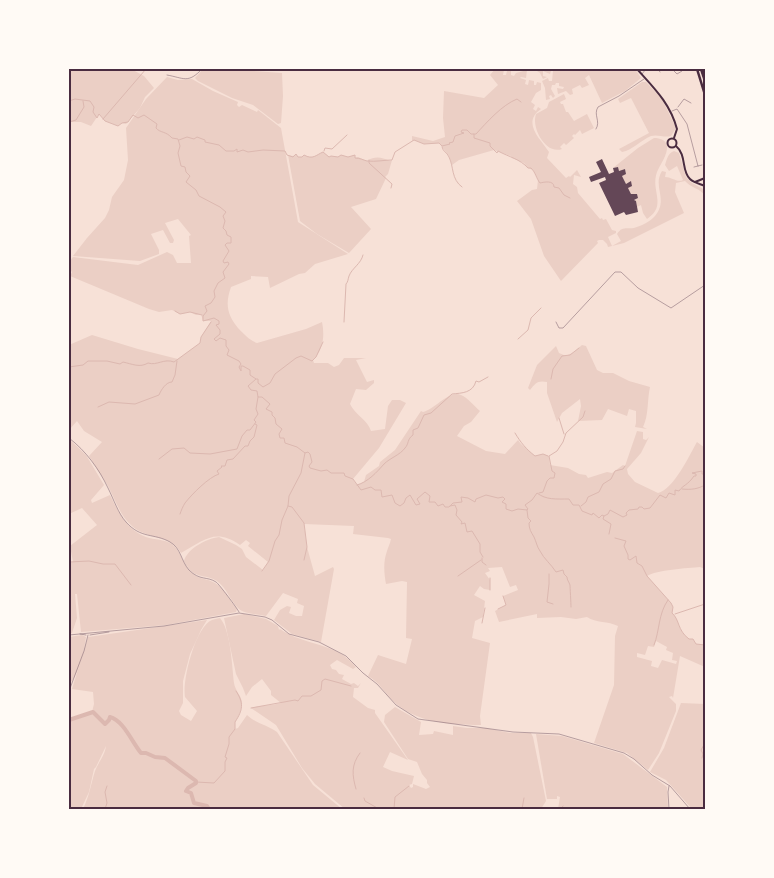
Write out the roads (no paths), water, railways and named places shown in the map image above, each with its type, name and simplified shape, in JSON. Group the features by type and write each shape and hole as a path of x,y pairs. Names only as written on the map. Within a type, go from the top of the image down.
{"highway":[{"path":"697,69 705,95"},
{"path":"701,69 705,81"},
{"path":"705,178 705,185"}],"main road":[{"path":"637,69 660,93 671,111 677,129 674,138 677,142 676,146 682,153 688,177 695,182 705,185"},
{"path":"674,138 668,140 668,145 672,148 676,146"},
{"path":"695,182 705,178"}],"street":[{"path":"167,76 177,79 187,78 195,76 202,69"},
{"path":"642,74 646,69"},
{"path":"672,69 677,74 682,72 682,69"},
{"path":"596,129 598,107 646,78"},
{"path":"691,103 684,99 678,104 678,109 687,124 698,166"},
{"path":"671,111 678,109"},
{"path":"694,167 702,165"},
{"path":"556,322 560,328 563,328 615,272 621,272 641,290 672,308 705,285"},
{"path":"69,438 84,450 105,483 126,523 146,536 162,538 173,544 179,550 184,564 197,576 213,580 219,584 240,613"},
{"path":"69,636 164,626 240,613 265,617 272,620 289,634 318,642 346,656 377,684 396,705 418,719 513,732 559,734 624,753 634,759 652,776 670,786 690,809"},
{"path":"79,634 88,635 110,631"},
{"path":"69,691 88,635"},
{"path":"669,809 668,792 670,786"}],"waterway":[{"path":"103,119 146,69"},
{"path":"69,87 69,91"},
{"path":"69,101 75,99 90,101 97,118 99,114 105,121 118,126 128,122 133,115 138,118 144,115 157,124 156,128 158,130 172,138 178,139 180,146 178,153 181,166 185,167 186,172 190,176 186,182 196,190 199,196 226,212 223,216 225,221 223,228 227,235 231,237 231,243 225,245 229,251 223,261 229,264 223,272 225,278 218,283 214,291 215,297 211,303 205,306 207,311 203,316 203,321 214,318 219,321 219,324 216,325 220,330 220,334 214,339 216,341 220,338 226,340 226,346 229,350 227,355 239,361 241,371 241,366 250,370 250,375 256,379 248,386 251,390 257,391 258,397 262,397 270,404 266,409 272,412 276,424 282,429 279,434 280,438 284,438 285,443 310,454 312,462 309,466 310,468 321,471 327,470 331,473 344,473 345,476 353,479 361,490 371,487 375,490 381,490 382,497 392,495 395,503 400,506 410,495 416,505 420,504 417,499 425,492 430,496 429,502 435,502 438,506 443,504 445,507 449,507 453,503 462,502 461,497 475,502 476,499 486,495 498,498 503,497 505,499 502,502 506,504 506,509 512,511 518,509 527,510 525,505 537,493 548,498 569,499 573,505 579,505 582,511 592,515 593,513 599,518 602,515 604,516 603,519 611,524 609,534"},
{"path":"474,134 506,105 517,99 521,102"},
{"path":"69,122 76,120 84,107 83,101"},
{"path":"179,140 187,137 194,139 197,137 205,140 205,142 219,145 226,151 237,149 237,152 243,150 248,152 263,150 285,151 287,155 293,157 296,154 298,157 304,155 312,157 323,152 329,157 355,155 355,158 374,161 392,160 395,152 414,140 424,144 439,143 442,146 450,144 455,136 464,133 461,132 462,130 467,130 474,134 474,138 490,143 490,146 497,153 498,151 531,168 540,183 551,182 554,187 559,188 564,195 570,198"},
{"path":"324,151 325,148 332,149 347,135"},
{"path":"442,147 451,161 454,177 462,187"},
{"path":"369,160 369,163 392,184 391,188"},
{"path":"344,322 346,284 350,273 363,255"},
{"path":"518,339 528,330 531,318 541,308"},
{"path":"175,311 180,314 190,312 202,315"},
{"path":"69,367 83,365 88,361 107,361 120,364 123,362 133,365 167,361 174,362 200,343 201,337 211,322"},
{"path":"256,379 258,379 258,383 263,387 270,383 275,374 296,358 301,356 312,361 323,342"},
{"path":"551,379 553,369 562,356 570,355 579,348"},
{"path":"98,407 109,402 135,404 159,395 162,389 172,382 177,361"},
{"path":"357,485 369,479 386,462 403,450 413,435 413,430 418,428 424,415 431,413 452,394 467,392 475,385 476,381 479,382 488,377"},
{"path":"159,459 172,449 184,448 190,453 210,454 237,449 242,436 256,422 254,420 258,414 256,409 258,397"},
{"path":"539,493 543,492 547,481 550,478 554,478 555,473 552,471 549,456 557,451 566,433 583,417 585,411"},
{"path":"559,418 564,434"},
{"path":"180,514 185,503 196,491 219,474 217,471 221,466 225,466 227,460 233,459 245,446 248,446 254,437 257,425 255,424"},
{"path":"515,433 524,446 535,456 543,454 548,456"},
{"path":"262,571 269,561 275,541 279,535 282,520 288,506 289,496 301,473 305,453"},
{"path":"581,506 588,497 599,492 603,484 611,479 615,471 623,469 625,466"},
{"path":"604,516 610,510 623,517 627,515 626,513 629,510 638,509 639,507 644,509 650,508 660,495 666,498 669,493 675,495 675,490 679,491 696,476 696,474 692,473 702,471 702,474 704,474 705,471"},
{"path":"682,489 694,489 705,485"},
{"path":"450,506 455,505 456,515 462,522 461,524 465,523 467,532 472,531 480,544 480,552 483,557"},
{"path":"288,506 292,507 304,523 307,547 304,560"},
{"path":"527,510 528,518 531,521 529,523 530,529 543,557 556,572 563,570 567,577 570,585 571,607"},
{"path":"615,538 626,541 624,546 628,559 630,560 636,556 637,563 642,566 647,576 671,603 673,607 672,613 685,636 693,639 696,644 705,645"},
{"path":"482,558 482,562 486,565"},
{"path":"458,576 481,560"},
{"path":"69,562 89,561 115,564 131,585"},
{"path":"549,574 547,602 553,604"},
{"path":"490,578 490,590"},
{"path":"498,609 506,605 503,596"},
{"path":"654,645 662,611 668,600"},
{"path":"675,614 705,604"},
{"path":"482,623 485,608"},
{"path":"251,708 298,701 302,696 311,696 321,690 322,681 325,679 351,686"},
{"path":"196,782 214,783 225,771 227,758 225,757 229,737 235,729 235,722 242,706 236,691"},
{"path":"69,720 93,712 105,724 110,717 115,719 141,753 165,758 196,781 186,791 191,793 194,803 207,806 209,809"},
{"path":"702,758 701,750 705,743"},
{"path":"356,789 353,770 360,753"},
{"path":"105,809 107,786"},
{"path":"394,809 395,797 409,786"},
{"path":"364,798 365,801 379,809"},
{"path":"522,809 524,798"}]}
